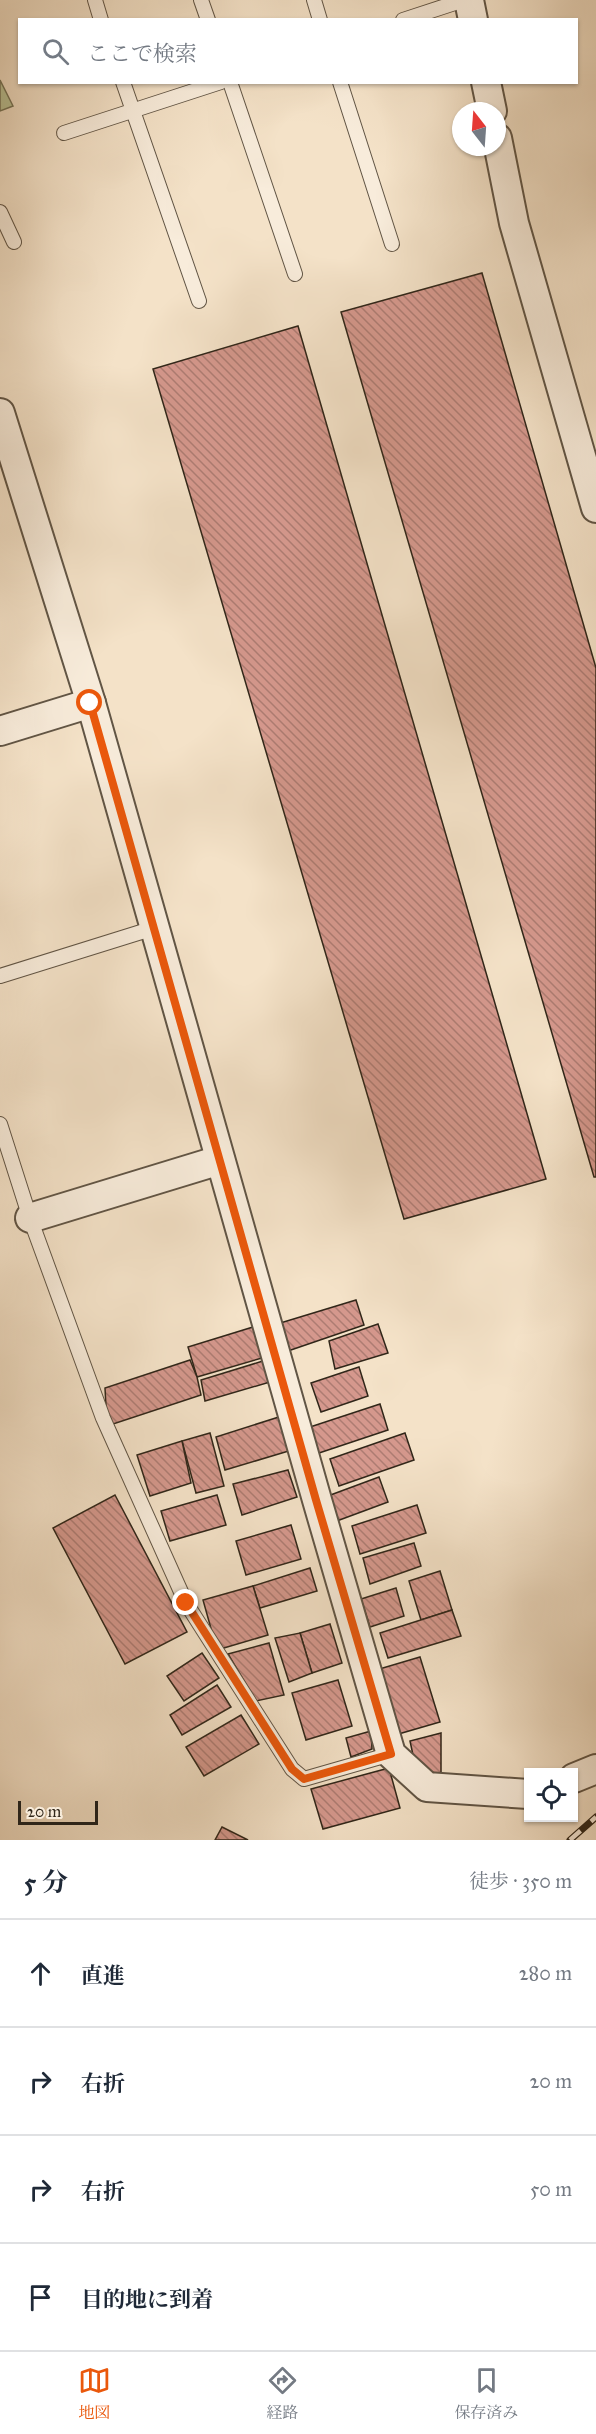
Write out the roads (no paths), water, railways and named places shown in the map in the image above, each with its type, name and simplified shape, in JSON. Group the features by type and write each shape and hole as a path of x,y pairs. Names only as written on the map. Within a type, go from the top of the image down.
{"street":[{"path":"469,0 473,18"},
{"path":"486,84 490,102"},
{"path":"501,156 514,223 586,439 596,508"},
{"path":"0,413 9,482 90,703 391,1754 427,1787 524,1794"},
{"path":"0,731 90,703"},
{"path":"30,1218 220,1160"},
{"path":"578,1776 596,1769"}],"lane":[{"path":"95,0 100,18"},
{"path":"201,0 207,18"},
{"path":"314,0 319,18"},
{"path":"409,18 464,0"},
{"path":"124,84 198,301"},
{"path":"64,133 215,84"},
{"path":"231,84 295,274"},
{"path":"341,84 392,244"},
{"path":"0,212 14,242"},
{"path":"0,976 154,928"},
{"path":"0,1124 30,1218 103,1418 186,1603 292,1769 304,1779 391,1754"}],"railway":[{"path":"570,1840 596,1817"}]}
